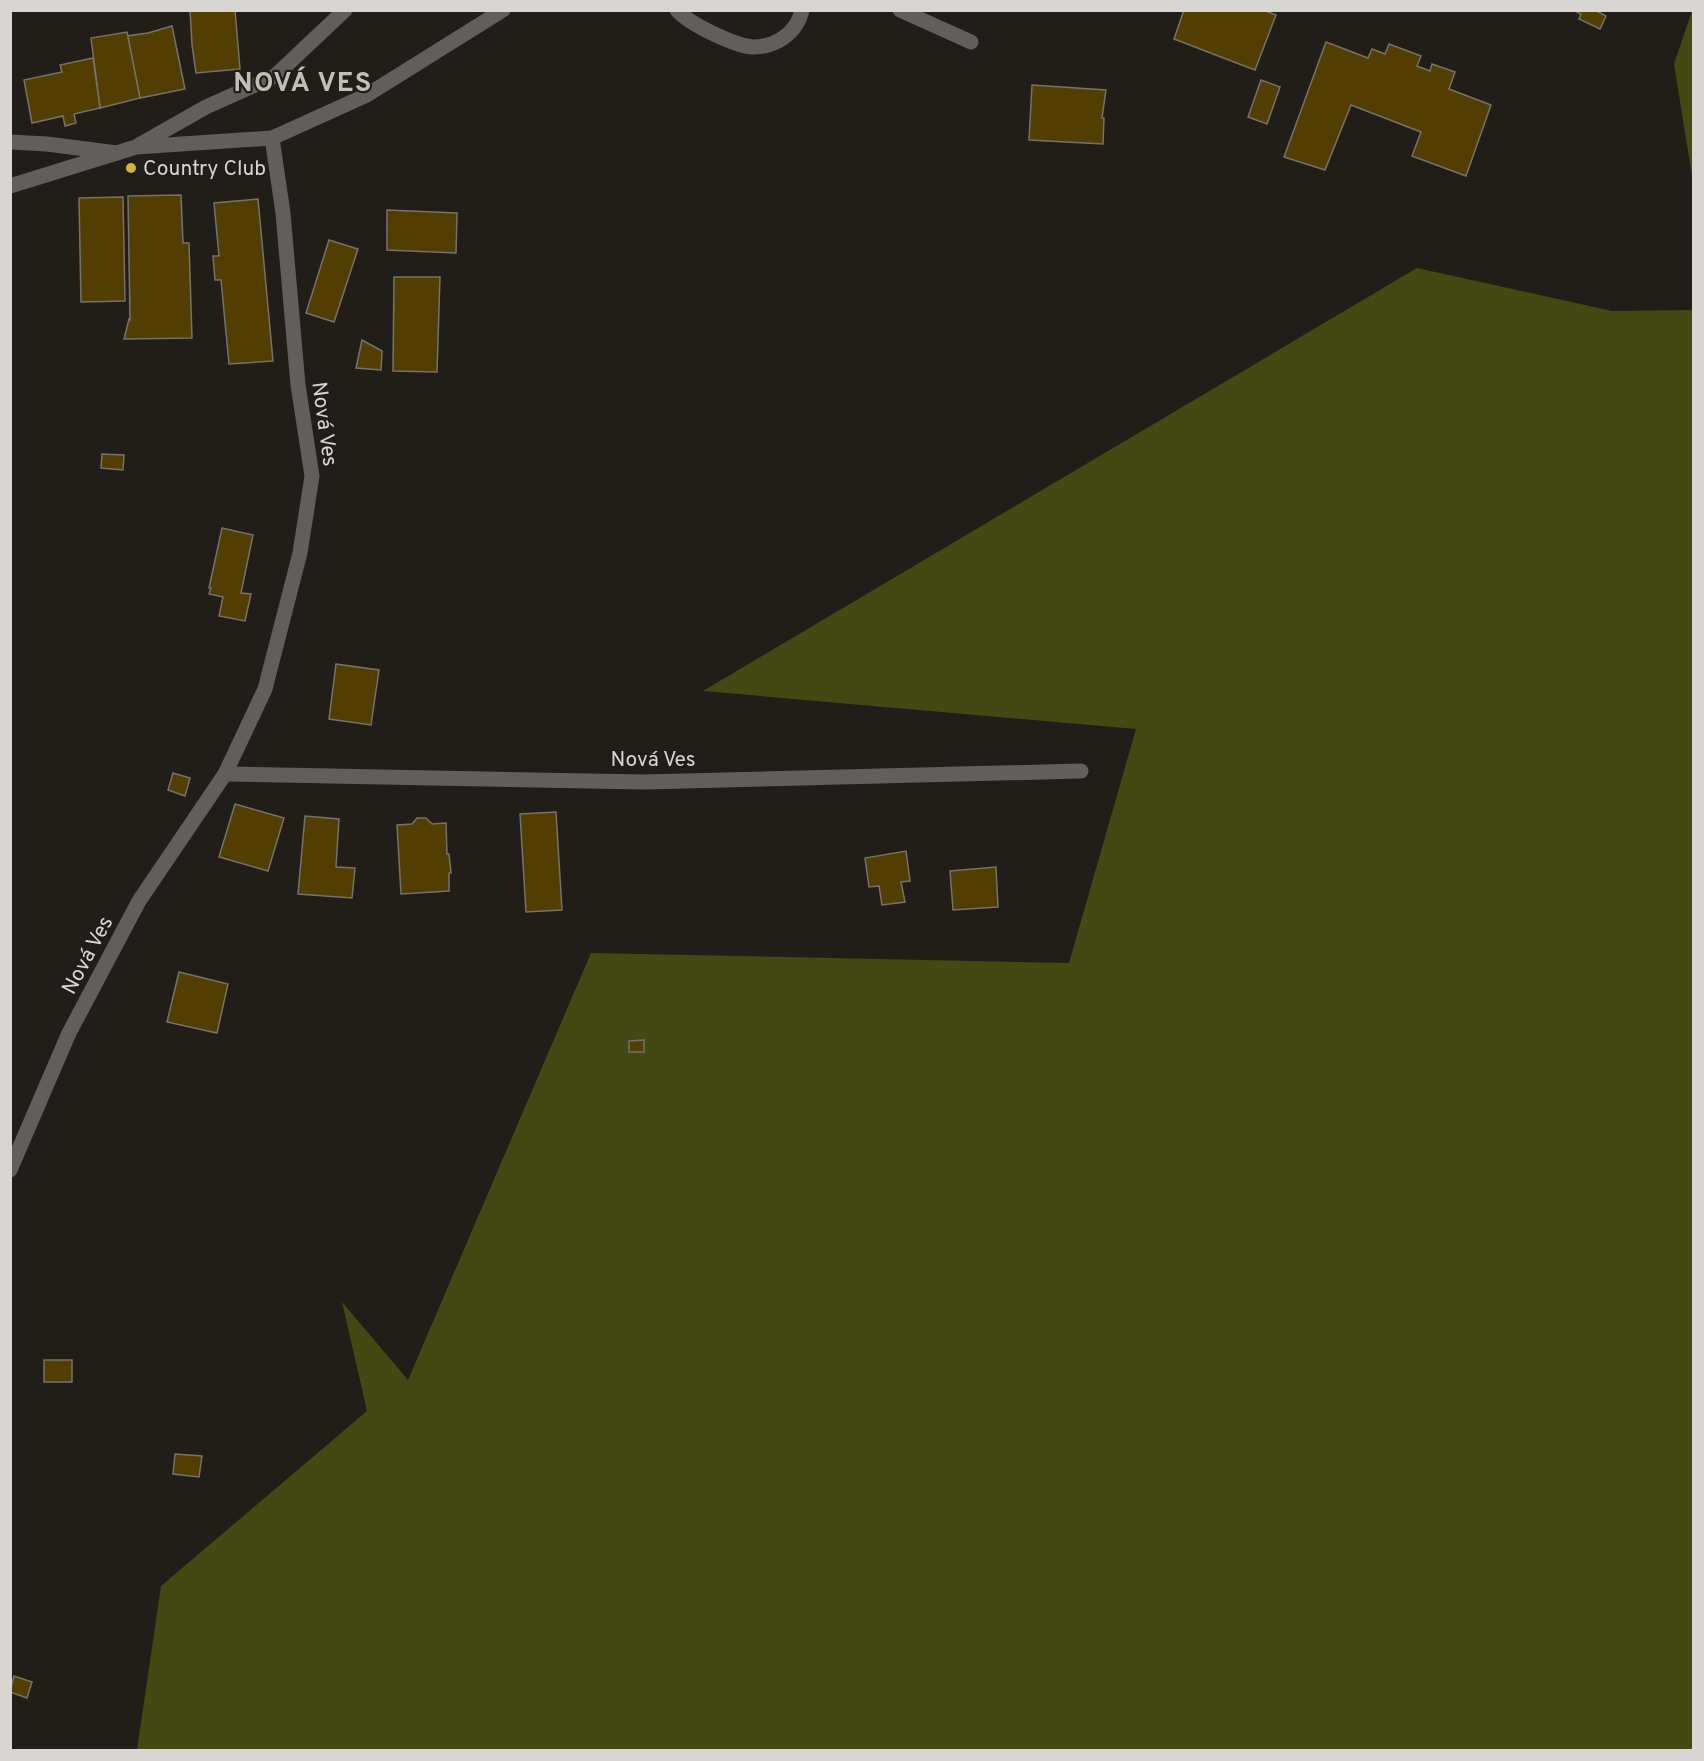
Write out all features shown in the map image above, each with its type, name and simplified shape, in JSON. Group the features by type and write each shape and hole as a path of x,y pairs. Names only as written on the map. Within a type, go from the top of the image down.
{"street":[{"path":"10,186 136,147 206,107 275,76 345,10"},
{"path":"136,147 272,138 367,95 503,10"},
{"path":"677,10 681,16 712,34 751,47 772,44 789,34 800,19 802,10"},
{"path":"900,10 972,42"},
{"name":"Nová Ves","path":"10,1170 69,1033 139,901 225,774 265,689 300,553 312,476 298,385 283,213 272,138"},
{"path":"10,142 117,153"},
{"name":"Nová Ves","path":"225,774 644,782 1081,771"}],"green space":[{"path":"1692,11 1694,11 1693,182 1674,64"},
{"path":"1417,268 1612,311 1693,310 1693,1750 137,1750 161,1586 367,1411 342,1302 408,1380 591,953 1069,963 1136,729 703,691"}],"building":[{"path":"190,10 235,10 240,69 196,73"},
{"path":"1184,10 1263,10 1276,15 1255,70 1174,39"},
{"path":"1573,10 1595,10 1606,16 1600,29 1579,19 1581,14"},
{"path":"172,26 185,89 140,98 127,36"},
{"path":"127,32 140,98 100,108 91,38"},
{"path":"1326,42 1368,58 1372,49 1385,54 1389,44 1421,56 1417,66 1430,71 1432,64 1455,72 1449,89 1491,105 1466,176 1412,156 1421,132 1351,105 1325,170 1284,157"},
{"path":"93,58 100,108 74,114 76,123 65,126 63,116 32,123 24,80 62,72 60,65"},
{"path":"1261,80 1280,87 1267,124 1248,117"},
{"path":"1032,85 1106,90 1102,118 1104,118 1103,144 1029,140"},
{"path":"181,195 183,243 189,243 192,338 124,339 130,320 128,196"},
{"path":"123,197 125,301 81,302 79,198"},
{"path":"258,199 273,361 229,364 221,280 215,280 213,256 219,256 214,203"},
{"path":"387,210 457,213 456,253 387,250"},
{"path":"329,240 358,249 334,322 306,313"},
{"path":"394,277 440,277 437,372 393,371"},
{"path":"362,340 382,351 381,370 356,368"},
{"path":"102,454 124,455 123,470 101,468"},
{"path":"222,528 253,535 241,593 251,594 245,621 219,616 223,597 209,594"},
{"path":"336,664 379,670 371,725 329,719"},
{"path":"173,773 190,778 185,796 168,790"},
{"path":"235,804 284,818 268,871 219,857"},
{"path":"556,812 562,910 526,912 520,814"},
{"path":"305,816 339,819 336,867 355,868 352,898 298,894"},
{"path":"417,818 426,818 432,824 446,823 447,854 449,854 451,873 449,873 449,891 401,894 397,825 412,824"},
{"path":"906,851 910,881 901,882 905,902 882,905 879,886 869,887 865,858"},
{"path":"996,867 998,907 953,910 950,871"},
{"path":"179,972 228,984 217,1033 167,1022"},
{"path":"644,1040 644,1052 629,1052 629,1041"},
{"path":"44,1360 72,1360 72,1382 44,1382"},
{"path":"175,1454 202,1456 199,1477 173,1474"},
{"path":"14,1676 32,1682 27,1698 10,1692"}],"place":[{"name":"Country Club","path":"131,168"}],"district":[{"name":"NOVÁ VES","path":"303,82"}]}
